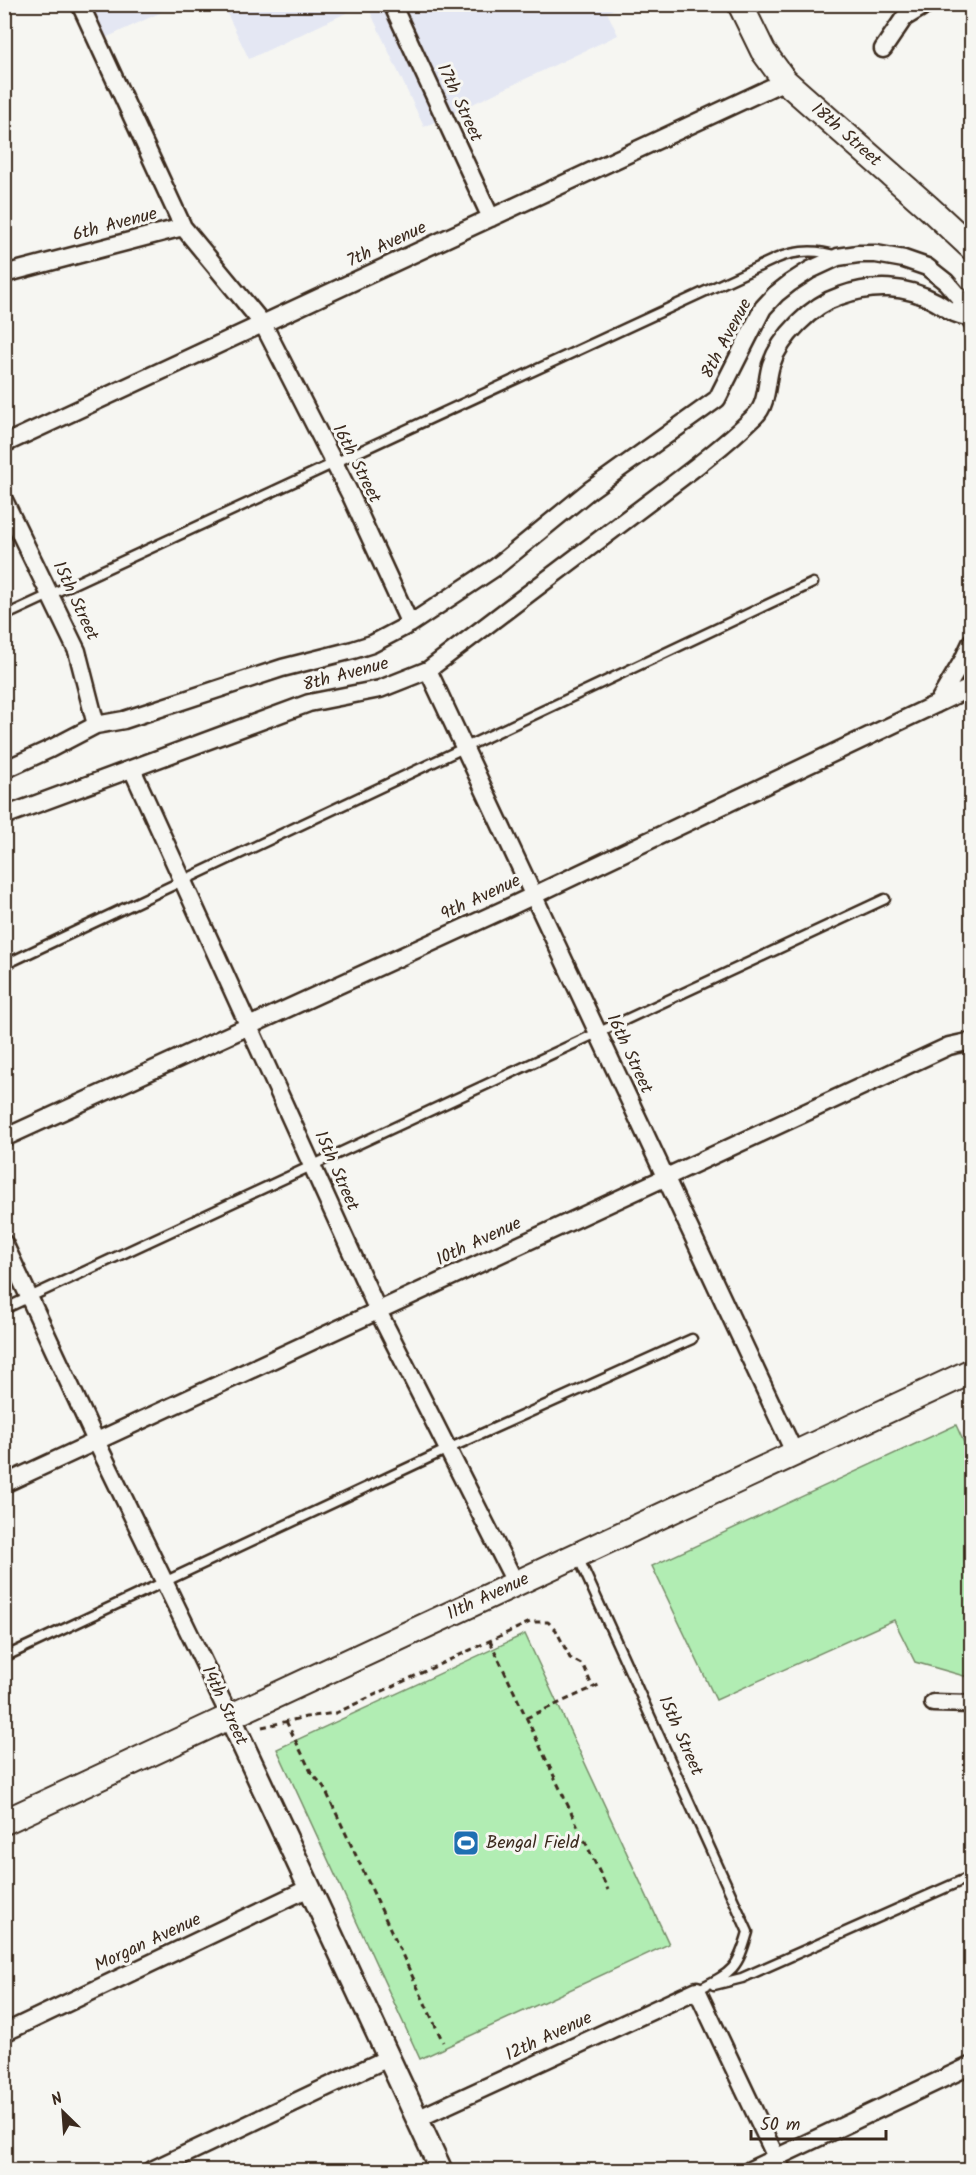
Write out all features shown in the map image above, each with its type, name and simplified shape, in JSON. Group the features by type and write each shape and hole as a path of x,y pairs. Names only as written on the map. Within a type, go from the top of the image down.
{"main road":[{"name":"18th Street","path":"740,4 758,42 785,81 972,249"},
{"name":"11th Avenue","path":"4,1822 972,1371"}],"street":[{"path":"80,4 183,227"},
{"name":"17th Street","path":"392,4 491,218"},
{"path":"882,49 904,18 927,4"},
{"name":"7th Avenue","path":"4,444 785,81"},
{"name":"6th Avenue","path":"6,271 183,227 263,324"},
{"name":"8th Avenue","path":"4,770 96,725 124,720 282,668 372,644 410,624 496,567 590,490 717,399 763,309 776,294 810,270 838,257 858,254 876,254 904,259 927,267 946,282 964,303 970,320"},
{"name":"8th Avenue","path":"4,816 309,704 380,689 428,670 712,453 758,414 764,401 771,364 778,348 805,316 838,296 871,288 890,287 924,296 954,315 970,320"},
{"name":"16th Street","path":"263,324 351,496 410,624"},
{"name":"15th Street","path":"4,500 77,651 96,725"},
{"path":"937,704 972,641"},
{"name":"16th Street","path":"428,670 795,1454"},
{"name":"9th Avenue","path":"4,1138 534,896 972,687"},
{"name":"15th Street","path":"132,769 378,1311 516,1584"},
{"name":"10th Avenue","path":"4,1484 949,1046 972,1041"},
{"name":"14th Street","path":"4,1243 96,1441 230,1717 441,2170"},
{"path":"933,1703 972,1704"},
{"name":"Morgan Avenue","path":"4,2033 309,1888"},
{"path":"697,1990 779,2164"},
{"name":"12th Avenue","path":"417,2119 697,1990"},
{"path":"152,2170 388,2058"},
{"path":"750,2170 779,2164 972,2065"}],"lane":[{"path":"4,616 788,254 814,251 838,257"},
{"path":"4,965 813,583"},
{"path":"4,1309 885,899"},
{"path":"4,1657 448,1449 692,1339"},
{"name":"15th Street","path":"577,1556 748,1932 741,1957 730,1973 697,1990"},
{"path":"697,1990 742,1978 972,1876"}],"path":[{"path":"255,1729 286,1721 336,1713 530,1622 548,1622 556,1630 570,1658 582,1665 593,1688"},
{"path":"490,1641 608,1890"},
{"path":"526,1718 601,1684"},
{"path":"286,1721 311,1772 324,1787 443,2042"}],"shaded area":[{"path":"81,5 177,5 99,41"},
{"path":"223,5 363,5 249,59"},
{"path":"367,5 621,5 607,12 618,35 424,127"}],"green space":[{"path":"956,1425 971,1458 971,1678 915,1662 894,1620 716,1700 652,1566"},
{"path":"525,1634 669,1944 420,2059 277,1749"}],"place":[{"name":"Bengal Field","path":"466,1843"}]}
